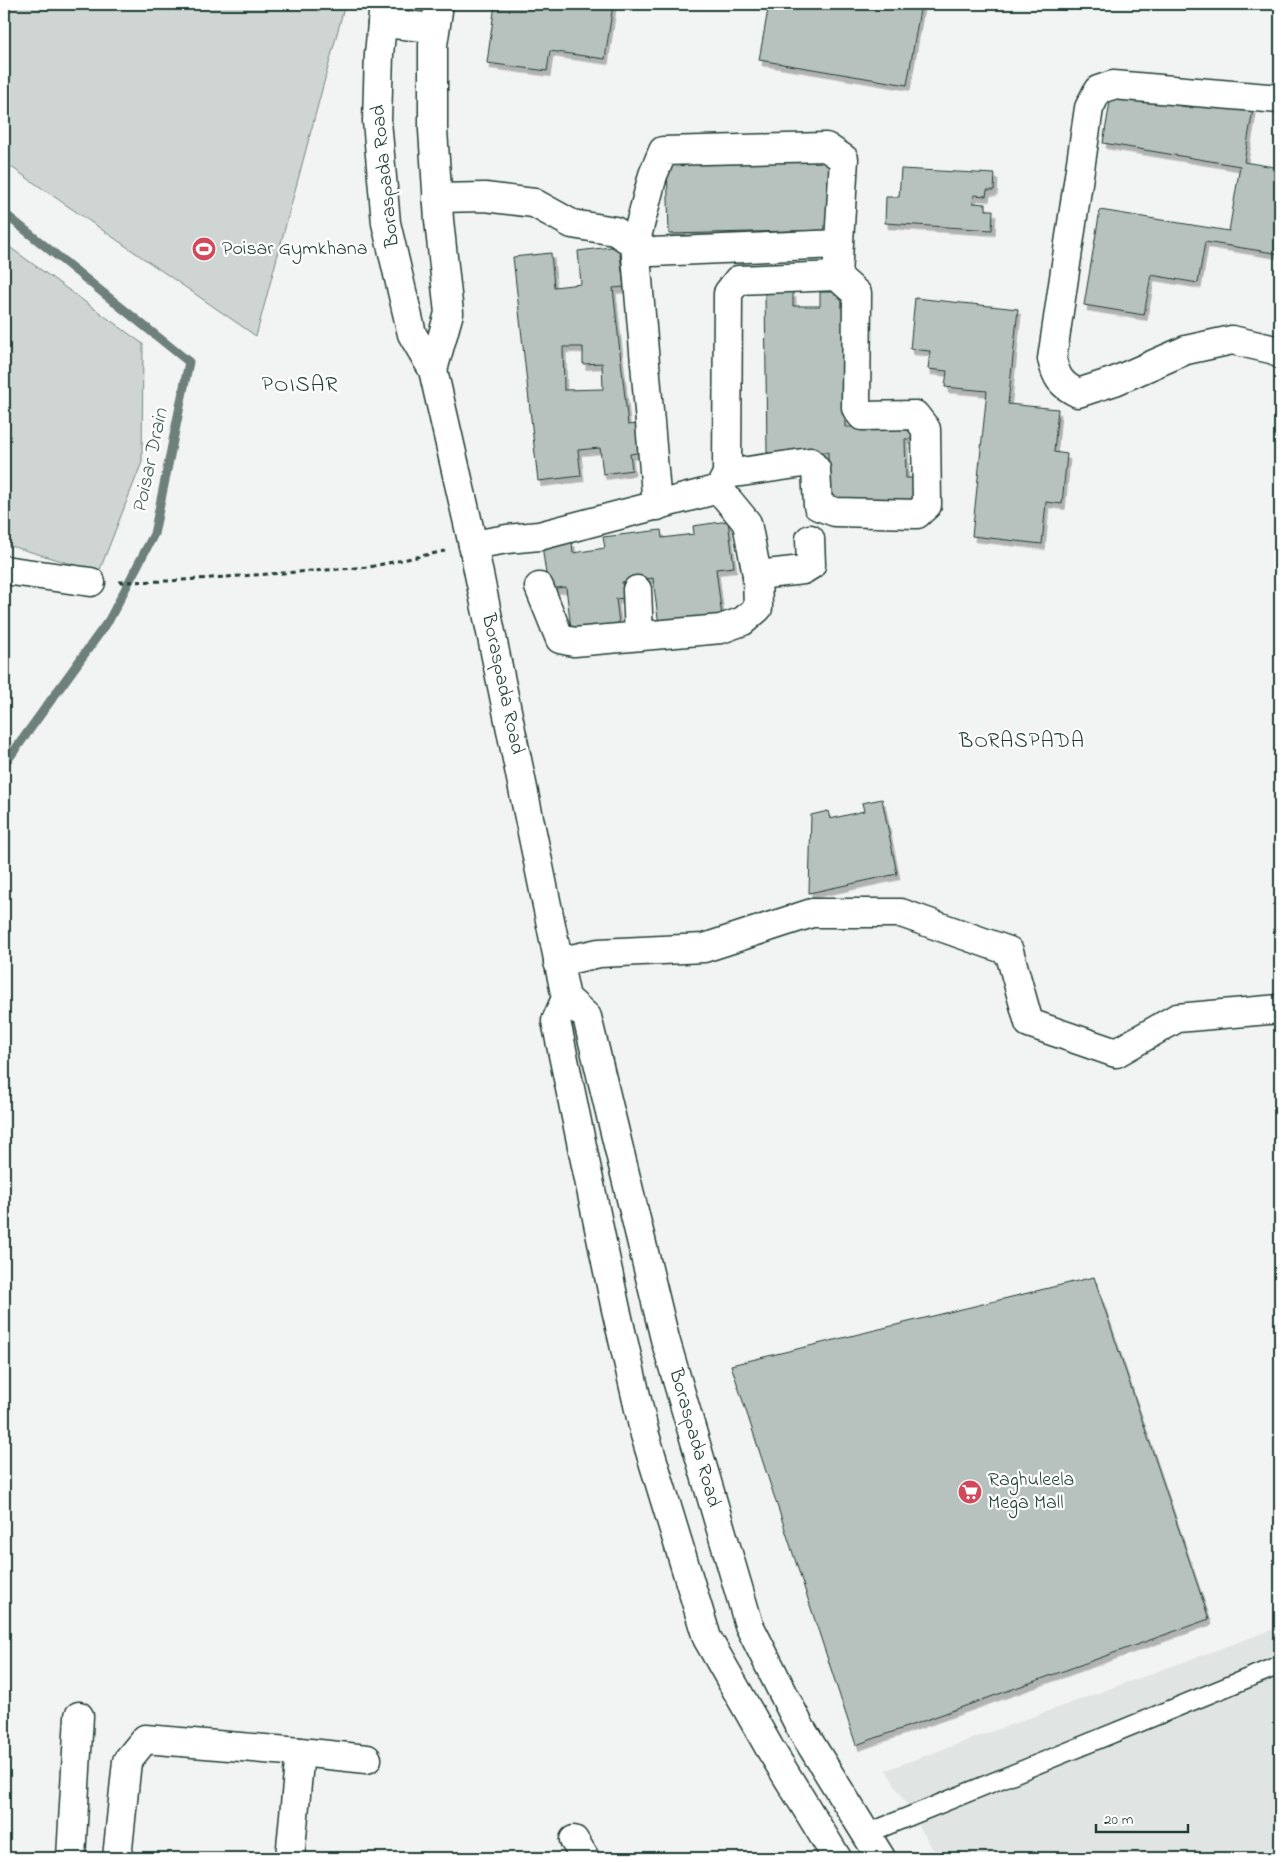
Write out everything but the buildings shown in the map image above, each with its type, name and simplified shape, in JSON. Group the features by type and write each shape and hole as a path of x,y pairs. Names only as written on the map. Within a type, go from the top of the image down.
{"street":[{"path":"383,13 437,16"},
{"name":"Boraspada Road","path":"383,13 377,121 386,223 412,334 433,370 473,545 566,998 587,1016 666,1339 748,1625 800,1727 881,1858"},
{"name":"Boraspada Road","path":"433,370 449,313 437,198 433,130 433,45 437,16"},
{"path":"1280,99 1113,85 1098,90 1089,108 1052,359 1056,375 1068,388 1078,392 1115,381 1186,350 1232,340 1275,350 1280,354"},
{"path":"657,506 635,244 653,175 664,151 826,147 844,159 836,276"},
{"path":"437,198 486,197 534,203 572,224 615,231 652,252 839,244"},
{"path":"473,545 539,536 657,506 723,481 810,462 816,469 818,506 835,512 917,514 927,505 926,430 915,415 862,416 856,408 857,294 836,276 738,280 728,293 723,481 747,523 757,575 758,608 743,621 721,629 574,642 560,639 539,587"},
{"path":"757,575 803,570 811,565 810,539"},
{"path":"4,570 91,582"},
{"path":"637,590 639,636"},
{"path":"558,962 599,953 704,948 812,913 901,913 1009,951 1029,1023 1116,1053 1177,1018 1280,1009"},
{"path":"566,998 556,1021 615,1306 645,1435 707,1638 769,1747 837,1858"},
{"path":"71,1858 79,1716"},
{"path":"117,1858 127,1760 145,1739 366,1759"},
{"path":"290,1858 300,1752"}],"lane":[{"path":"866,1834 1280,1665"}],"path":[{"path":"91,582 169,581 369,567 473,545"}],"shaded area":[{"name":"Poisar Gymkhana","path":"4,4 345,4 256,336 4,162"},
{"path":"4,243 143,344 142,462 99,572 4,544"},
{"path":"1280,1627 1280,1858 938,1858 886,1770"}],"waterway":[{"name":"Poisar Drain","path":"4,213 189,362 154,534 109,620 9,758 4,759"}],"place":[{"name":"Poisar Gymkhana","path":"204,249"},
{"name":"Raghuleela Mega Mall","path":"970,1492"}],"district":[{"name":"POISAR","path":"300,386"},
{"name":"BORASPADA","path":"1022,742"}]}
